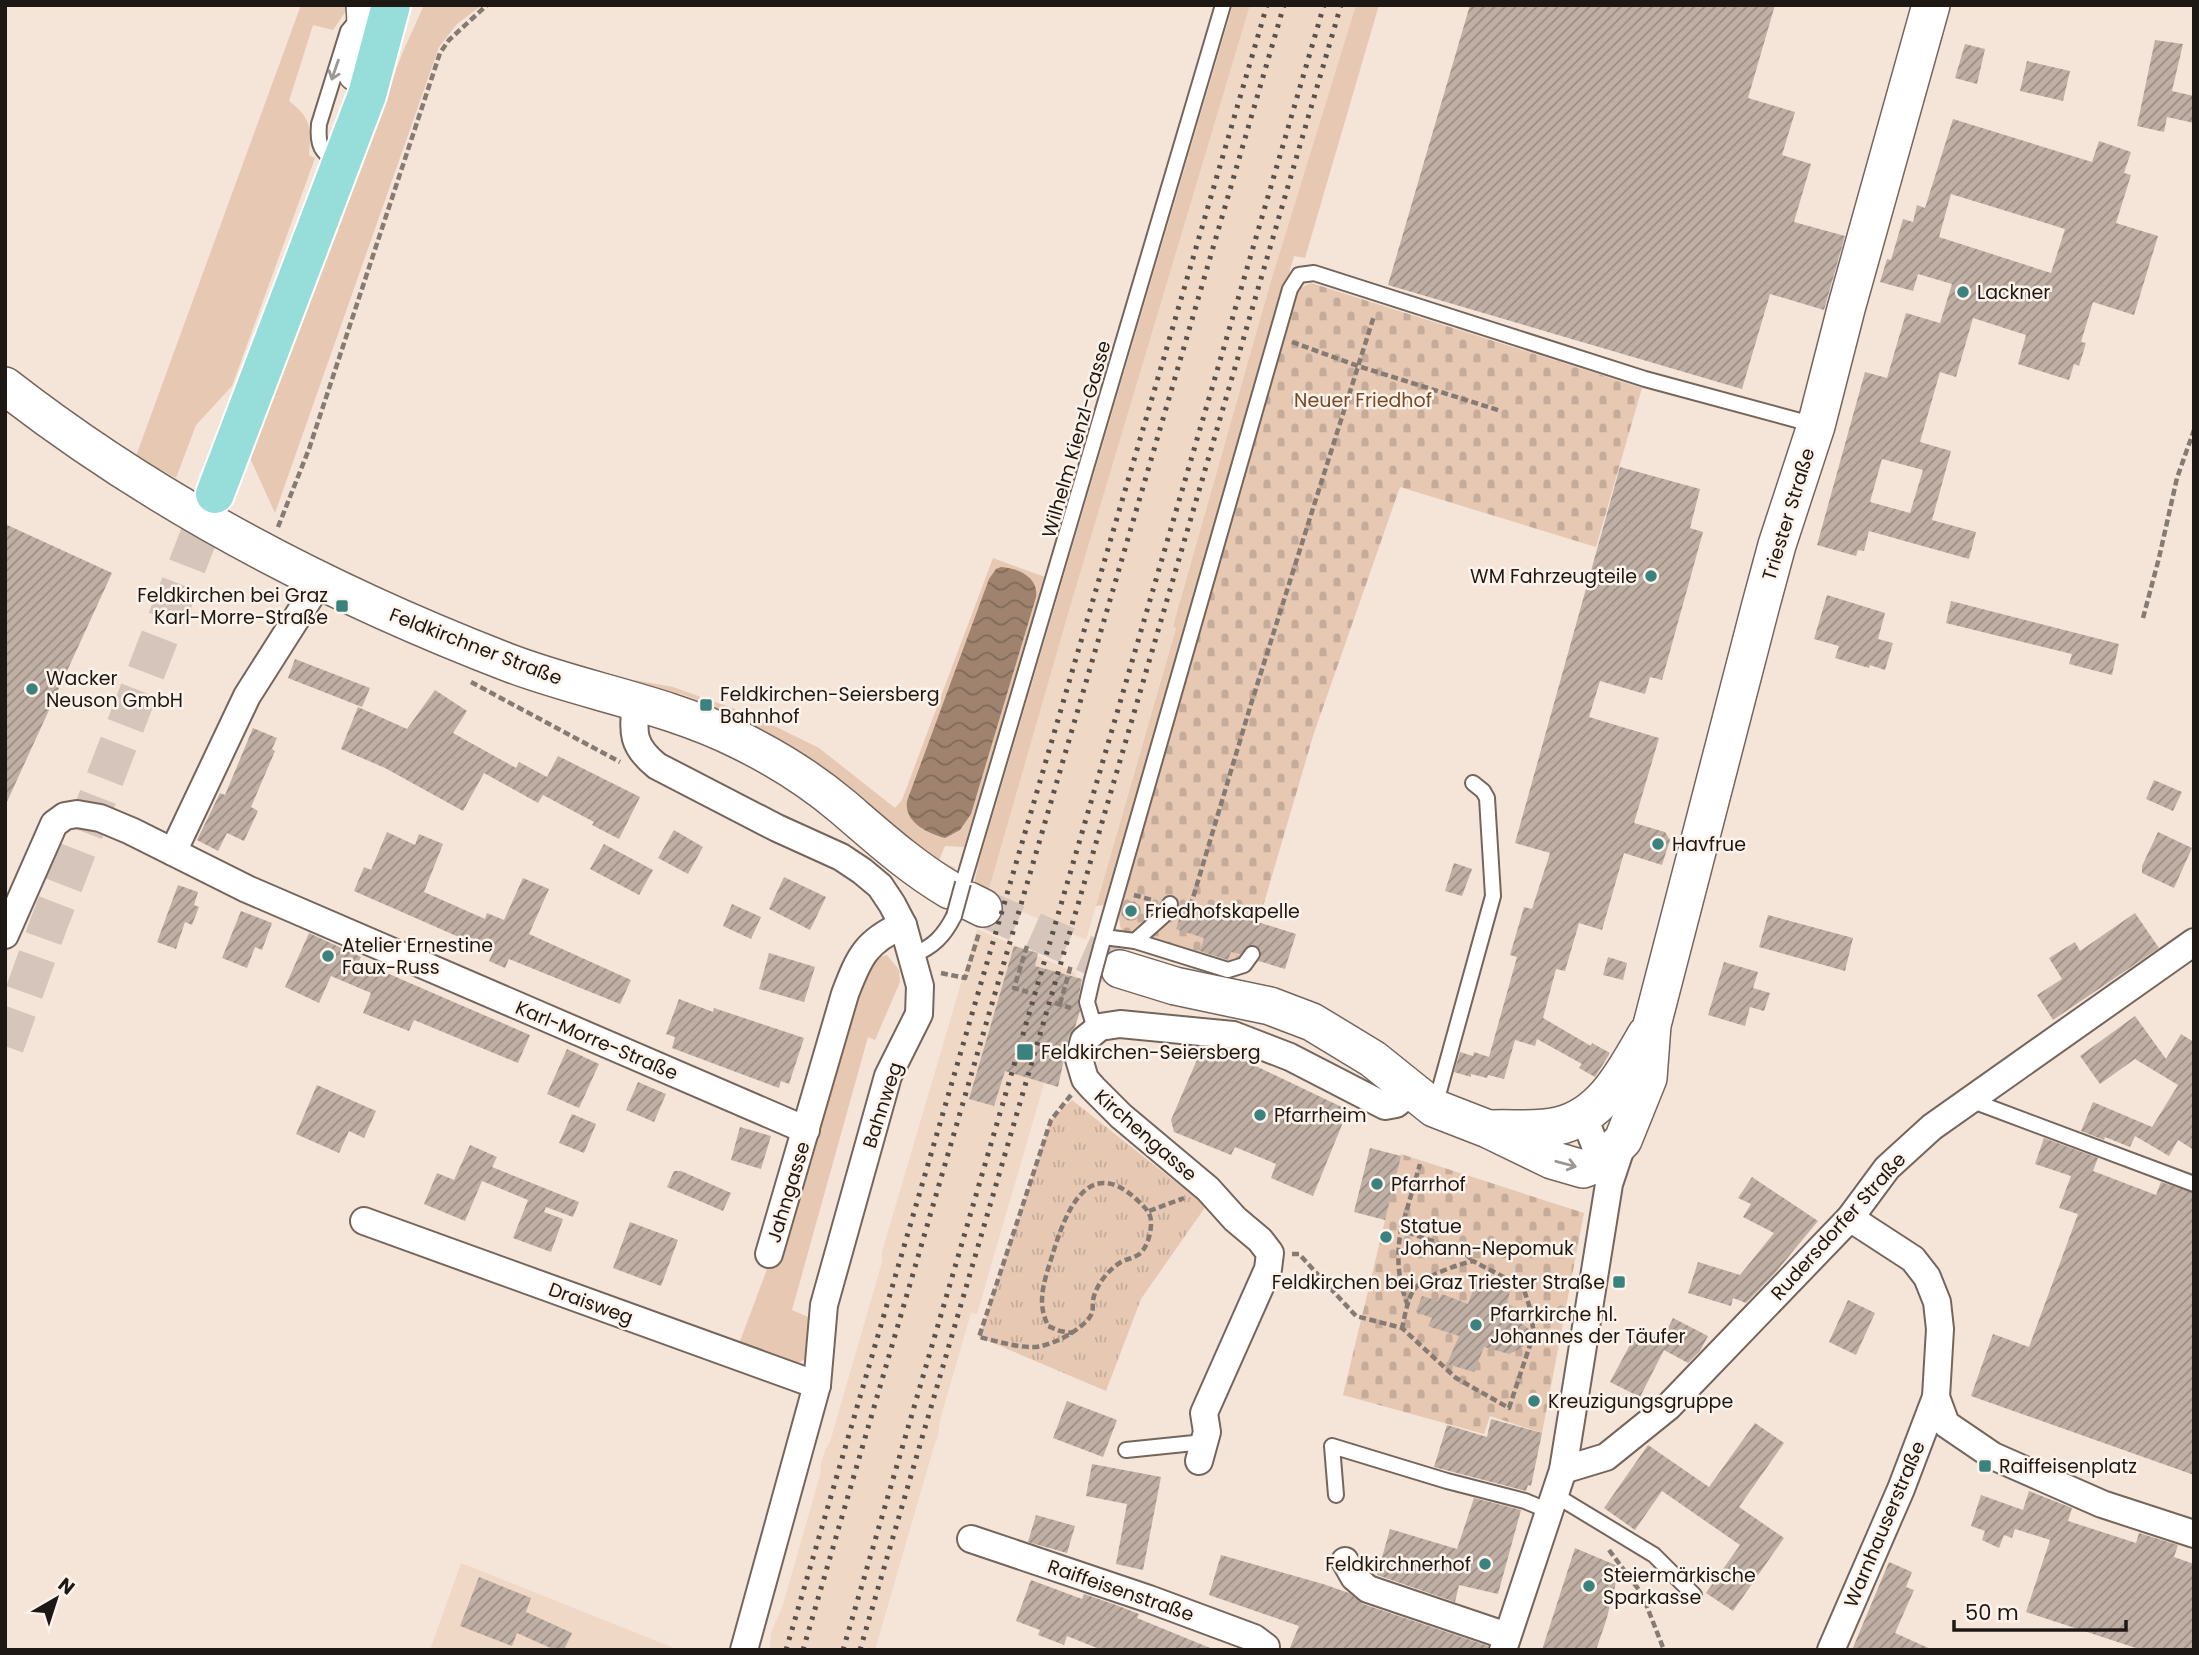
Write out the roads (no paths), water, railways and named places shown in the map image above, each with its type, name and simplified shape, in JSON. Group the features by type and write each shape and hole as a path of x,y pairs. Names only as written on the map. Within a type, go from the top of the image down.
{"main road":[{"path":"215,494 367,95 415,5"},
{"path":"367,95 374,7"}],"street":[{"name":"Triester Straße","path":"1652,1025 1777,545 1816,426 1931,5"},
{"path":"343,154 348,94 363,55 374,7"},
{"name":"Feldkirchner Straße","path":"5,386 55,425 115,466 267,554 320,581 468,647 716,729 781,763 843,807 892,850 967,904"},
{"path":"173,852 247,696 320,581"},
{"name":"Bahnweg","path":"636,702 635,738 646,757 674,777 841,857 880,886 903,925 920,986 919,1014 888,1076 824,1305 817,1385 744,1650"},
{"name":"Karl-Morre-Straße","path":"5,935 54,824 77,814 100,818 247,889 806,1130"},
{"path":"806,1130 854,969 869,945 880,936 903,925"},
{"name":"Rudersdorfer Straße","path":"1563,1469 1606,1457 1668,1407 1850,1218 1887,1168 1932,1127 2194,942"},
{"path":"1110,955 1175,986 1246,1000 1293,1014 1352,1045 1423,1099 1552,1160 1583,1169 1611,1162"},
{"path":"1096,1029 1120,1024 1233,1035 1290,1057 1385,1106 1423,1099"},
{"path":"1488,1129 1557,1127 1584,1117 1617,1084 1652,1025"},
{"path":"1345,1561 1354,1577 1368,1589 1505,1643 1563,1469 1611,1162 1648,1078 1652,1025"},
{"name":"Kirchengasse","path":"1096,1029 1084,1040 1080,1049 1079,1059 1085,1079 1121,1116 1208,1189 1270,1253 1268,1269 1204,1413 1207,1432 1202,1452"},
{"path":"1584,1117 1611,1162"},
{"name":"Jahngasse","path":"769,1254 806,1130"},
{"name":"Warnhauserstraße","path":"1831,1650 1901,1489 1936,1397 1940,1329 1937,1302 1927,1277 1913,1259 1850,1218"},
{"name":"Draisweg","path":"364,1220 817,1385"},
{"name":"Warnhauserstraße","path":"1936,1397 1945,1424 1993,1456 2102,1504 2194,1534"},
{"name":"Raiffeisenstraße","path":"971,1539 1149,1599 1254,1638 1266,1647 1266,1650"}],"lane":[{"name":"Wilhelm Kienzl-Gasse","path":"913,956 939,940 967,904 1223,5"},
{"path":"1096,1029 1087,1002 1110,955 1117,891 1294,281 1306,272 1314,273 1645,379 1816,426"},
{"path":"1423,1099 1493,896 1487,798 1473,783"},
{"path":"1110,955 1163,916 1170,904"},
{"path":"1110,955 1228,970 1244,965 1252,954"},
{"path":"1970,1100 2194,1184"},
{"path":"1336,1495 1332,1446 1447,1481 1525,1501 1552,1503 1654,1555 1694,1595"},
{"path":"1126,1450 1202,1452"}],"water":[{"path":"1001,567 1026,575 1034,584 1036,597 971,814 960,830 945,838 918,826 909,815 907,801 989,579 996,569"}],"tunnel":[{"path":"5,1046 48,926 215,494"},
{"path":"983,908 1120,969"}],"railway":[{"path":"786,1650 1267,5"},
{"path":"803,1650 1284,5"},
{"path":"843,1650 1324,5"},
{"path":"860,1650 1341,5"}],"place":[{"name":"Lackner","path":"1963,292"},
{"name":"WM Fahrzeugteile","path":"1651,576"},
{"name":"Feldkirchen bei Graz Karl-Morre-Straße","path":"342,606"},
{"name":"Wacker Neuson GmbH","path":"32,689"},
{"name":"Feldkirchen-Seiersberg Bahnhof","path":"706,705"},
{"name":"Havfrue","path":"1658,844"},
{"name":"Friedhofskapelle","path":"1131,911"},
{"name":"Atelier Ernestine Faux-Russ","path":"328,956"},
{"name":"Feldkirchen-Seiersberg","path":"1025,1052"},
{"name":"Pfarrheim","path":"1260,1115"},
{"name":"Pfarrhof","path":"1377,1184"},
{"name":"Statue Johann-Nepomuk","path":"1386,1237"},
{"name":"Feldkirchen bei Graz Triester Straße","path":"1619,1282"},
{"name":"Pfarrkirche hl. Johannes der Täufer","path":"1476,1325"},
{"name":"Kreuzigungsgruppe","path":"1534,1401"},
{"name":"Raiffeisenplatz","path":"1985,1466"},
{"name":"Feldkirchnerhof","path":"1485,1564"},
{"name":"Steiermärkische Sparkasse","path":"1589,1586"}],"park label":[{"name":"Neuer Friedhof","path":"1363,400"}]}
